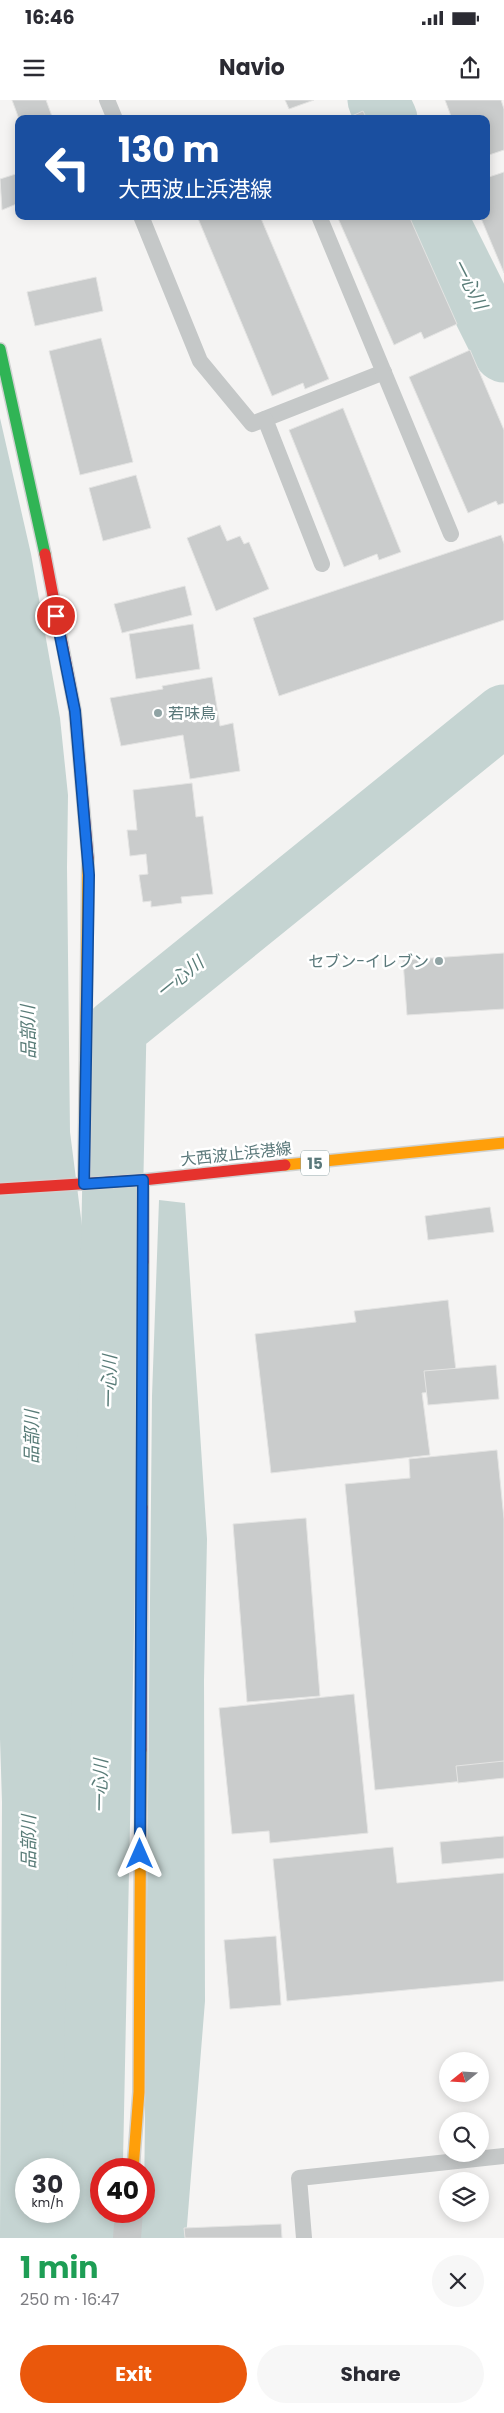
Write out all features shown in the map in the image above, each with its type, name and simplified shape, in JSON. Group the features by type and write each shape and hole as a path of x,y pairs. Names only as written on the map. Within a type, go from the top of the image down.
{"street":[{"path":"0,349 38,520 75,711 89,875 84,1184"},
{"name":"大西波止浜港線","path":"0,1189 143,1180 504,1143"},
{"path":"134,2158 139,2092 143,1180"},
{"path":"127,2238 129,2223"}],"lane":[{"path":"108,100 114,115"},
{"path":"143,220 200,362 252,424 384,372"},
{"path":"321,220 451,534"},
{"path":"265,419 322,564"},
{"path":"304,2238 299,2178 504,2156"}],"water":[{"name":"品部川","path":"0,418 31,554 60,718 68,795 70,1132 82,1226 95,1539 90,1982 76,2158 15,2158 15,2223 71,2223 70,2233 91,2233 90,2238 0,2238 2,1802 0,1739"},
{"path":"159,1200 185,1203 207,1539 204,1680 205,2001 186,2238 136,2238 137,2223 155,2223 155,2158 145,2158 152,1396"}],"building":[{"path":"12,100 46,100 52,115 18,115"},
{"path":"285,100 314,100 289,109"},
{"path":"445,100 501,100 504,109 504,150 490,155 490,115 451,115"},
{"path":"363,111 365,115 354,115"},
{"path":"504,172 504,273 482,220 490,220 490,177"},
{"path":"15,174 15,205 2,210 0,179"},
{"path":"199,220 262,220 329,379 305,389 303,383 272,396"},
{"path":"339,220 411,220 457,324 424,339 421,332 394,345"},
{"path":"96,277 103,311 35,326 27,292"},
{"path":"101,338 133,462 80,475 49,351"},
{"path":"470,350 504,430 504,503 498,505 496,501 468,513 409,377"},
{"path":"343,408 401,552 379,560 377,554 344,567 289,430"},
{"path":"136,475 151,528 103,541 89,488"},
{"path":"220,525 227,541 240,536 244,544 249,542 269,589 216,611 187,538"},
{"path":"501,535 504,544 504,620 279,696 253,618"},
{"path":"185,586 192,615 122,633 114,604"},
{"path":"193,624 200,669 136,679 129,634"},
{"path":"212,677 220,726 233,723 240,771 190,779 183,735 121,746 110,698 163,689 162,686"},
{"path":"192,783 196,817 203,816 213,894 181,897 182,903 151,907 151,901 143,902 139,875 148,874 146,854 130,856 127,830 137,830 133,790"},
{"path":"504,953 504,1009 407,1015 403,960"},
{"path":"490,1207 494,1232 428,1240 425,1216"},
{"path":"448,1300 458,1389 422,1393 430,1455 271,1473 255,1334 356,1322 354,1311"},
{"path":"496,1365 499,1399 428,1405 424,1371"},
{"path":"497,1450 504,1519 504,1777 375,1790 345,1484 410,1478 409,1459"},
{"path":"306,1518 320,1696 247,1702 233,1524"},
{"path":"354,1694 368,1833 270,1843 269,1831 232,1834 219,1708"},
{"path":"504,1761 504,1778 458,1783 456,1766"},
{"path":"504,1836 504,1858 442,1864 440,1842"},
{"path":"393,1847 397,1883 504,1873 504,1981 287,2001 273,1859"},
{"path":"276,1936 281,2005 230,2009 224,1940"},
{"path":"281,2224 282,2238 185,2238 184,2228"}],"waterway":[{"name":"一心川","path":"378,100 385,115"},
{"name":"一心川","path":"438,220 504,352"},
{"name":"一心川","path":"91,2233 116,1029 504,715"}],"traffic: fast":[{"path":"0,349 45,554"}],"traffic: slow":[{"path":"84,1184 88,858"},
{"path":"285,1165 504,1143"},
{"path":"142,1507 143,1262"},
{"path":"134,2158 139,2092 141,1750"}],"traffic: jam":[{"path":"45,554 75,711 88,858"},
{"path":"0,1189 143,1180 285,1165"},
{"path":"143,1180 143,1262"},
{"path":"141,1750 142,1507"}],"place":[{"name":"若味鳥","path":"158,713"},
{"name":"セブン-イレブン","path":"439,961"}],"route":[{"path":"56,616 75,711 89,875 84,1184 143,1180 140,1854"}]}
